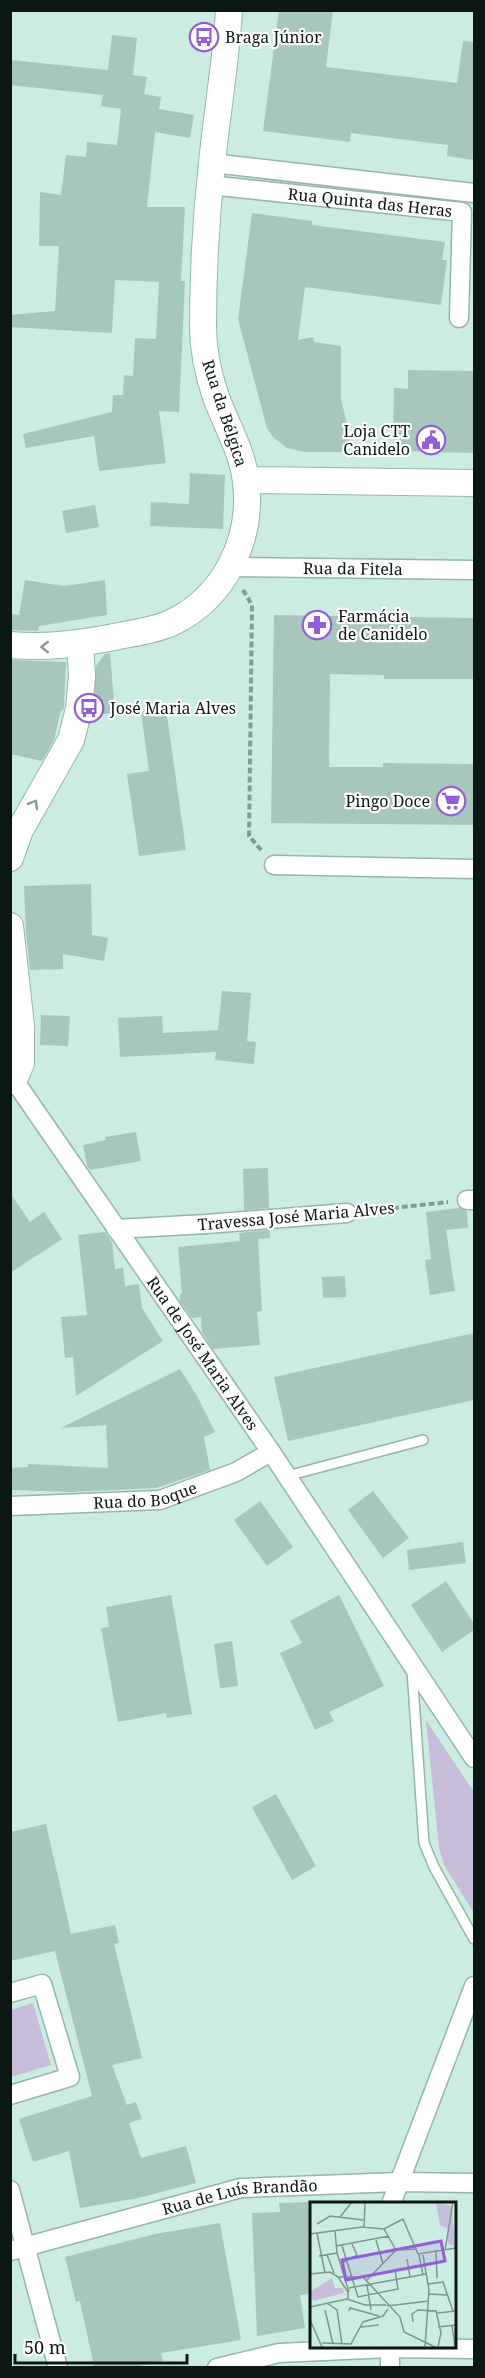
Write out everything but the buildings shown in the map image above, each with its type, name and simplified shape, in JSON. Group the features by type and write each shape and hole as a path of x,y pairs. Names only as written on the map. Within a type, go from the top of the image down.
{"main road":[{"name":"Rua da Bélgica","path":"10,645 54,647 80,644 169,625 211,595 243,542 248,515 246,480 232,431 217,398 207,364 203,328 211,174 229,10"},
{"path":"246,480 474,483"},
{"path":"10,858 20,830 71,740 79,709 82,675 80,644"},
{"name":"Rua de José Maria Alves","path":"10,926 21,1026 21,1063 12,1080"}],"street":[{"name":"Rua Quinta das Heras","path":"211,174 474,193"},
{"name":"Rua Quinta das Heras","path":"211,174 462,212 459,318"},
{"name":"Rua da Fitela","path":"230,567 474,570"},
{"path":"274,865 474,869"},
{"name":"Rua de José Maria Alves","path":"12,1080 271,1452 474,1758"},
{"name":"Travessa José Maria Alves","path":"116,1228 206,1224 347,1213"},
{"name":"Rua do Boque","path":"10,1506 160,1500 236,1472 271,1452"},
{"path":"10,1994 42,1984 70,2077 10,2095"},
{"path":"392,2202 474,1986"},
{"name":"Rua de Luís Brandão","path":"18,2249 241,2188 398,2182 474,2183"},
{"path":"10,2190 18,2249 58,2367"},
{"path":"217,2367 279,2353 372,2348"},
{"path":"390,2348 390,2367"},
{"path":"432,2348 474,2349"}],"lane":[{"path":"287,1476 423,1440"},
{"path":"411,1665 424,1843 434,1867 474,1939"}],"path":[{"path":"230,567 252,605 249,836 274,865"},
{"name":"Travessa José Maria Alves","path":"347,1213 471,1200"}],"shaded area":[{"path":"426,1720 474,1792 474,1913 444,1865 439,1848"},
{"path":"33,2003 51,2065 11,2077 11,2010"}],"place":[{"name":"Braga Júnior","path":"204,37"},
{"name":"Loja CTT Canidelo","path":"431,440"},
{"name":"Farmácia de Canidelo","path":"317,625"},
{"name":"José Maria Alves","path":"89,708"},
{"name":"Pingo Doce","path":"451,801"}]}
